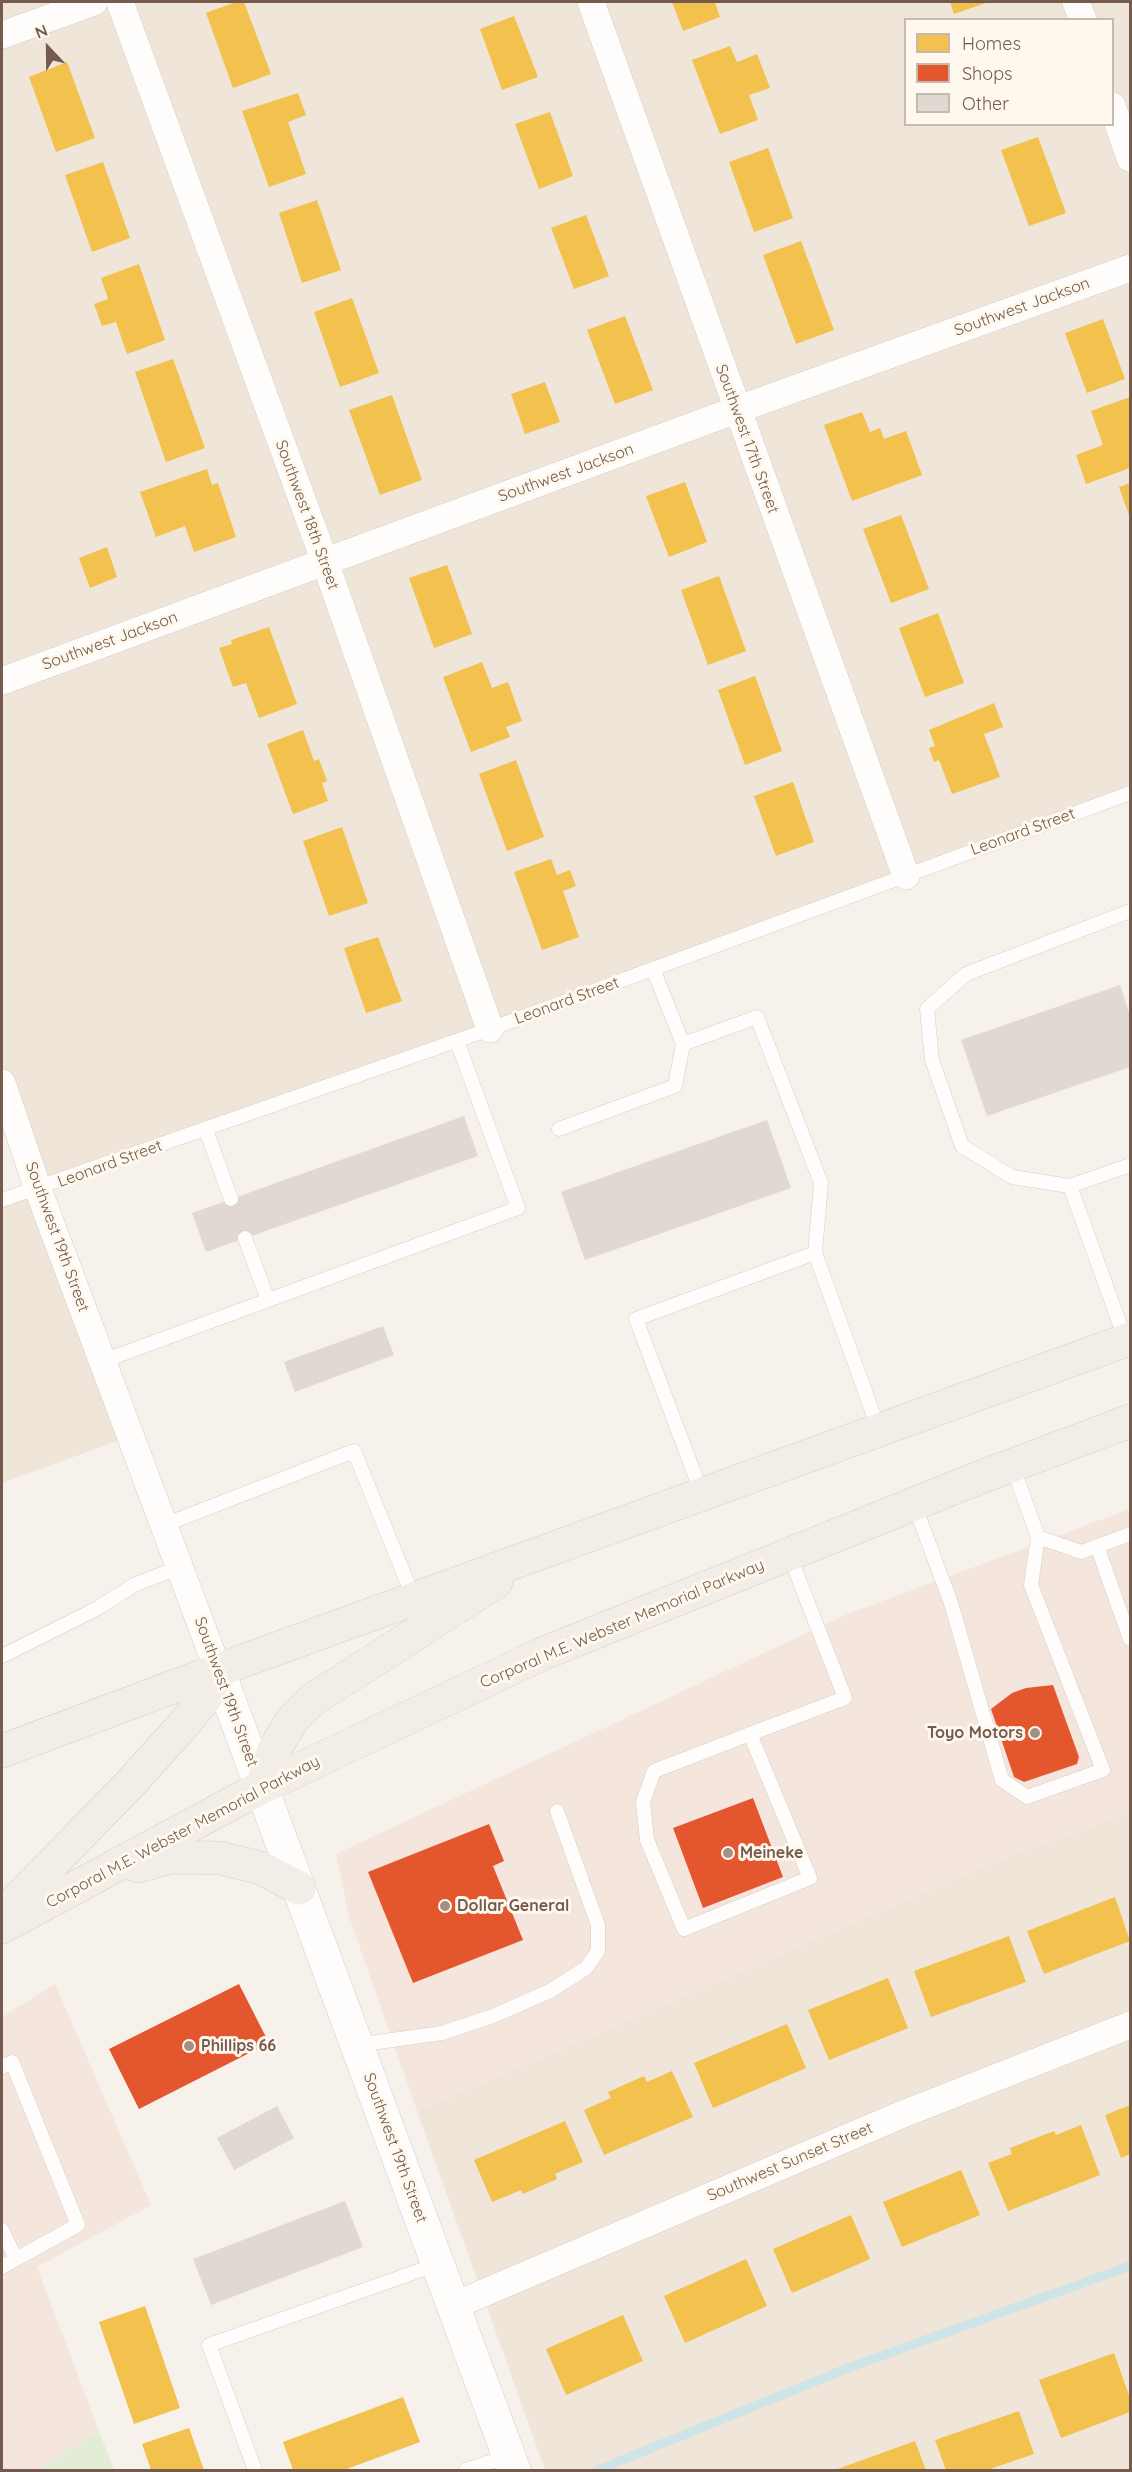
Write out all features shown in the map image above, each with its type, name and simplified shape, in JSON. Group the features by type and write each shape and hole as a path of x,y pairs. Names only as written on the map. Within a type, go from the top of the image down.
{"main road":[{"path":"2,1751 218,1670 1128,1340"},
{"name":"Corporal M.E. Webster Memorial Parkway","path":"2,1928 262,1787 544,1653 1012,1465 1131,1421"},
{"path":"262,1787 273,1752 287,1728 312,1700 540,1553"},
{"path":"2,1915 128,1786 175,1734 206,1697 218,1670"},
{"path":"88,1881 171,1857 220,1858 261,1868 299,1888"}],"street":[{"path":"2,35 94,2"},
{"name":"Southwest 18th Street","path":"120,2 325,562 490,1029"},
{"name":"Southwest 17th Street","path":"591,2 736,410 906,876"},
{"path":"1076,2 1082,18"},
{"path":"1114,109 1131,158"},
{"name":"Southwest Jackson","path":"2,681 736,410 1131,268"},
{"name":"Southwest 19th Street","path":"2,1083 38,1189 262,1787 511,2463"},
{"name":"Southwest Sunset Street","path":"453,2306 903,2114 1131,2025"}],"lane":[{"name":"Leonard Street","path":"2,1200 457,1041 1131,793"},
{"path":"1131,911 966,974 927,1009 932,1060 962,1146 1012,1177 1070,1186 1131,1165"},
{"path":"559,1129 675,1086 683,1044 653,969"},
{"path":"683,1044 758,1017 821,1183 815,1252 879,1430"},
{"path":"103,1361 518,1208 457,1041"},
{"path":"206,1130 231,1199"},
{"path":"1070,1186 1128,1340"},
{"path":"245,1238 268,1300"},
{"path":"702,1494 636,1319 815,1252"},
{"path":"164,1525 354,1451 414,1599"},
{"path":"914,1504 951,1603 1002,1780 1027,1797 1103,1770 1031,1585 1038,1537 1012,1465"},
{"path":"1038,1537 1081,1552 1131,1534"},
{"path":"1097,1546 1131,1639"},
{"path":"750,1734 810,1878 684,1929 647,1840 643,1802 654,1771 750,1734 845,1698 789,1554"},
{"path":"2,1656 98,1608 134,1586 180,1567"},
{"path":"357,2045 442,2032 493,2016 550,1991 586,1968 598,1951 598,1925 557,1811"},
{"path":"2,2067 12,2062 78,2225 2,2267"},
{"path":"2,2230 16,2259"},
{"path":"255,2470 209,2345 438,2264"},
{"path":"466,2470 511,2463"}],"shaded area":[{"path":"2,2 1130,2 1130,793 39,1189 131,1436 2,1483 2,1200 38,1189 2,1083"},
{"path":"1130,1509 1130,1812 998,1860 417,2111 349,1916 336,1854 845,1615"},
{"path":"1130,1812 1130,2470 545,2470 417,2111 998,1860"},
{"path":"55,1984 151,2205 37,2267 99,2431 37,2470 2,2470 2,2017"}],"green space":[{"path":"99,2431 114,2470 37,2470"}],"building: Homes":[{"path":"236,2 244,2 271,74 233,88 206,13"},
{"path":"672,2 715,2 720,17 683,31"},
{"path":"950,2 989,2 954,14"},
{"path":"514,16 538,77 502,90 480,29"},
{"path":"730,46 737,62 757,54 770,88 749,95 758,120 720,134 692,60"},
{"path":"67,62 95,138 56,152 29,77"},
{"path":"298,93 306,115 288,122 306,174 269,187 242,111"},
{"path":"550,112 573,176 539,189 515,124"},
{"path":"1038,137 1066,213 1029,226 1001,150"},
{"path":"768,148 793,218 754,232 729,162"},
{"path":"103,162 130,238 92,252 65,175"},
{"path":"317,200 341,270 302,283 279,213"},
{"path":"586,215 609,276 574,289 551,228"},
{"path":"801,241 834,330 796,344 763,255"},
{"path":"139,264 165,340 127,354 116,322 102,326 94,304 108,299 101,278"},
{"path":"352,298 379,373 340,387 314,312"},
{"path":"625,316 653,390 615,404 587,330"},
{"path":"1103,319 1125,379 1087,393 1065,333"},
{"path":"173,359 205,448 166,462 135,372"},
{"path":"545,382 560,422 525,434 511,394"},
{"path":"392,395 422,480 380,495 349,410"},
{"path":"1130,397 1130,468 1086,484 1076,455 1103,445 1091,411"},
{"path":"862,412 870,432 880,428 884,439 906,431 922,475 852,501 824,425"},
{"path":"207,469 212,485 218,483 236,537 194,552 185,526 156,537 140,492"},
{"path":"685,482 707,542 669,557 646,496"},
{"path":"1130,483 1130,518 1119,487"},
{"path":"901,515 929,589 891,603 863,529"},
{"path":"107,547 117,577 90,588 79,558"},
{"path":"447,565 472,634 434,648 409,578"},
{"path":"719,576 746,651 708,665 681,590"},
{"path":"938,613 964,683 925,697 899,628"},
{"path":"269,627 297,704 259,718 246,683 233,687 219,648 232,644 231,640"},
{"path":"482,662 492,688 508,682 522,721 506,727 510,737 471,752 443,677"},
{"path":"755,676 782,751 745,765 718,690"},
{"path":"994,703 1003,727 984,734 1000,777 952,794 939,760 934,762 929,748 935,746 929,730"},
{"path":"303,730 314,761 319,759 327,781 322,783 328,801 293,814 267,744"},
{"path":"516,760 544,837 507,851 479,774"},
{"path":"793,782 814,842 776,856 754,796"},
{"path":"342,827 368,903 329,916 303,841"},
{"path":"551,859 557,875 570,870 576,886 563,891 579,937 542,950 514,872"},
{"path":"378,937 402,1001 366,1013 344,948"},
{"path":"1115,1897 1130,1941 1044,1974 1027,1931"},
{"path":"1009,1936 1026,1982 931,2017 914,1971"},
{"path":"888,1978 908,2028 829,2060 808,2010"},
{"path":"787,2024 806,2068 713,2108 694,2063"},
{"path":"672,2071 693,2117 604,2155 584,2110 611,2098 608,2092 644,2076 647,2082"},
{"path":"1130,2105 1130,2154 1121,2158 1105,2115"},
{"path":"565,2121 583,2162 555,2174 557,2179 523,2194 521,2190 492,2202 474,2160"},
{"path":"1081,2125 1100,2175 1008,2211 988,2163 1012,2154 1010,2148 1054,2131 1056,2135"},
{"path":"961,2170 980,2215 902,2247 883,2202"},
{"path":"851,2215 870,2259 792,2293 773,2249"},
{"path":"746,2259 767,2306 685,2343 664,2296"},
{"path":"145,2306 180,2408 134,2424 99,2322"},
{"path":"623,2315 643,2361 566,2395 546,2349"},
{"path":"1114,2353 1130,2398 1130,2412 1061,2438 1039,2380"},
{"path":"403,2397 420,2442 344,2470 293,2470 283,2442"},
{"path":"1019,2411 1034,2454 987,2470 946,2470 935,2440"},
{"path":"189,2428 204,2470 151,2470 142,2444"},
{"path":"915,2441 926,2470 835,2470"}],"building: Shops":[{"name":"Toyo Motors","path":"1053,1685 1079,1757 1077,1764 1024,1782 1014,1777 991,1709 1012,1693 1026,1688"},
{"name":"Meineke","path":"753,1798 783,1877 703,1908 673,1828"},
{"name":"Dollar General","path":"489,1824 504,1861 493,1866 523,1940 413,1983 368,1872"},
{"name":"Phillips 66","path":"239,1984 269,2043 139,2109 109,2049"}],"building: Other":[{"path":"1120,985 1130,1015 1130,1067 987,1116 961,1040"},
{"path":"464,1116 478,1156 206,1252 192,1213"},
{"path":"767,1120 791,1188 585,1260 561,1192"},
{"path":"383,1326 394,1355 295,1392 284,1362"},
{"path":"277,2106 294,2138 234,2170 217,2138"},
{"path":"345,2201 363,2247 211,2305 193,2259"}],"waterway":[{"path":"598,2470 848,2368 1130,2266"}],"place":[{"name":"Toyo Motors","path":"1035,1733"},
{"name":"Meineke","path":"728,1853"},
{"name":"Dollar General","path":"445,1906"},
{"name":"Phillips 66","path":"189,2046"}]}
